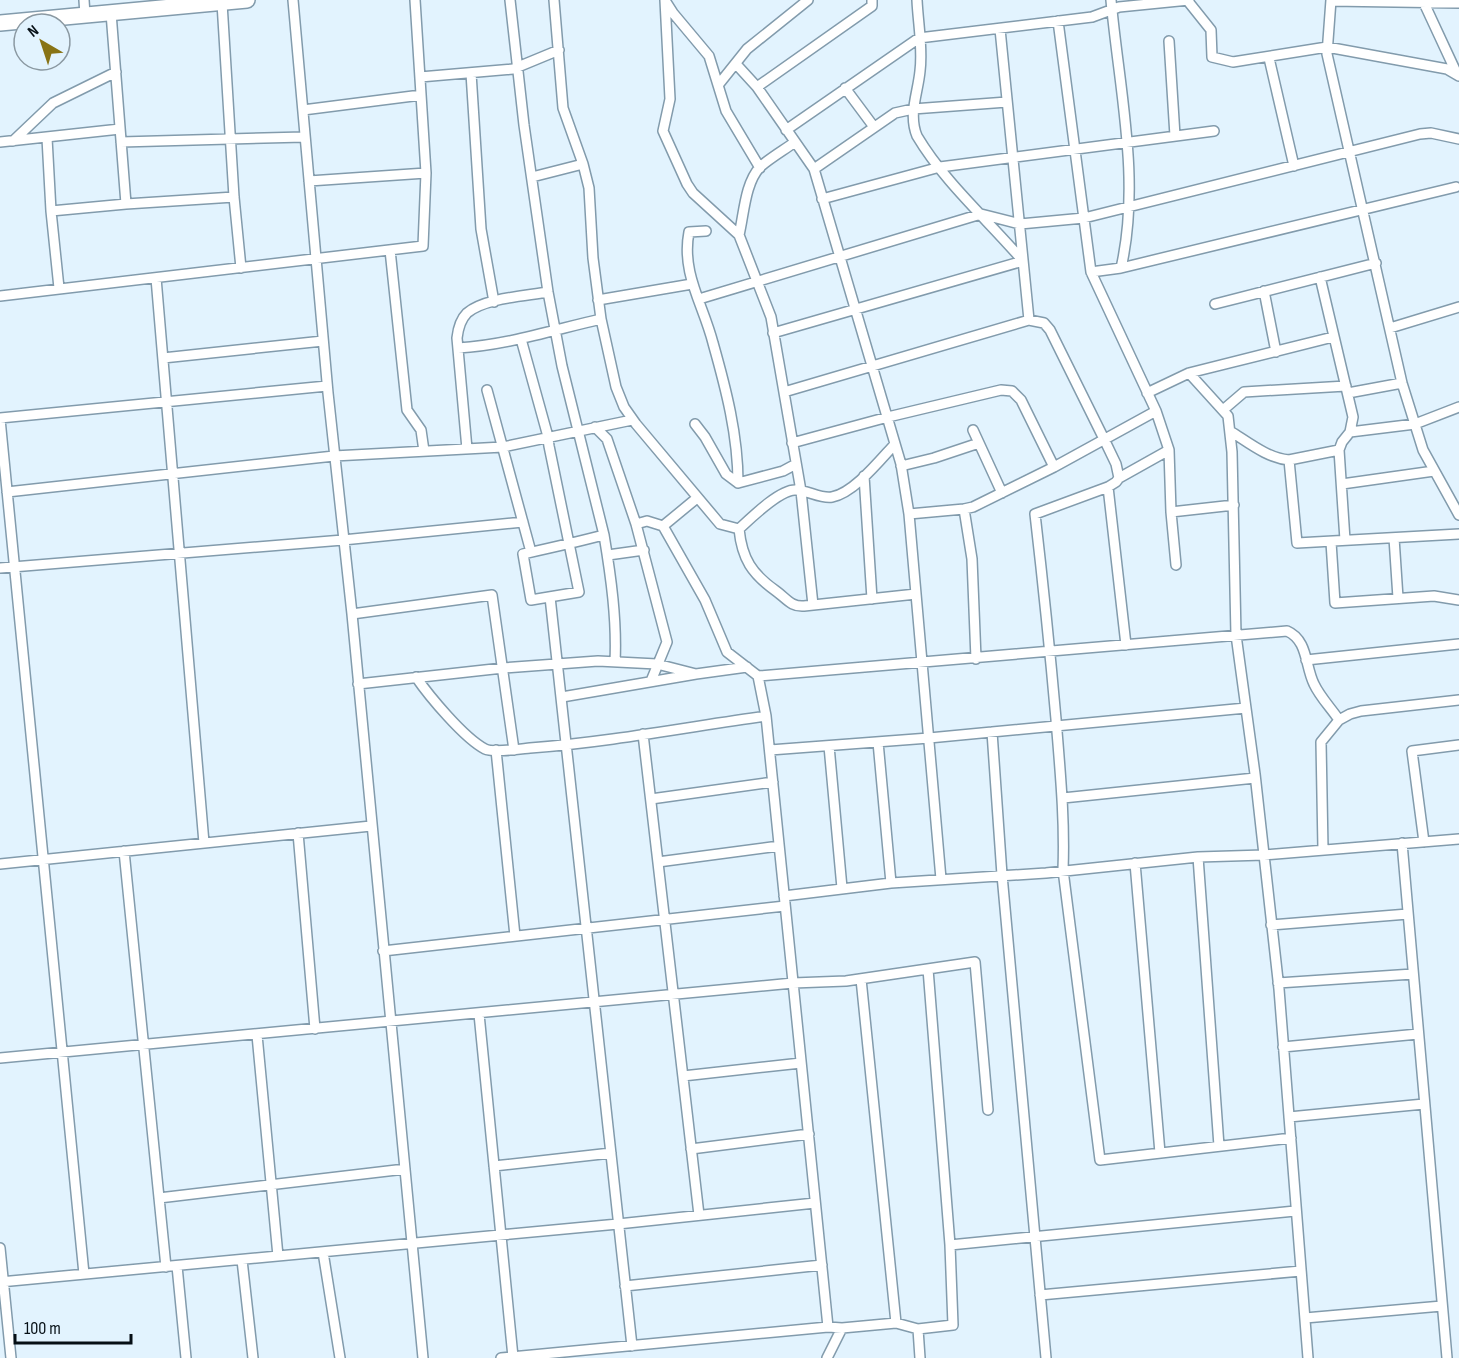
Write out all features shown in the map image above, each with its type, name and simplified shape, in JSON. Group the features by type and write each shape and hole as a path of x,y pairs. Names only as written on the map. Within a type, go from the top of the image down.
{"main road":[{"path":"0,23 84,8 111,13 248,0"}],"street":[{"path":"293,0 327,386 352,614 423,1358"},
{"path":"0,296 423,246 426,173 415,0"},
{"path":"510,0 517,68 548,292 608,555 617,631 615,662"},
{"path":"554,0 564,108 584,164 589,188 592,258 601,319 616,387 632,420 697,498 720,524 739,529"},
{"path":"665,0 709,56 726,111 760,168"},
{"path":"665,0 670,99 663,131 693,193 740,235 771,317 801,491 813,605"},
{"path":"719,84 747,49 808,0"},
{"path":"757,87 872,6 872,0"},
{"path":"917,0 920,69 913,109 914,130 959,191 1023,261"},
{"path":"786,130 919,38 1092,17 1111,4 1188,0 1211,30 1212,57 1233,62 1327,47 1447,69 1459,75"},
{"path":"1459,3 1331,0 1327,47 1402,383 1423,450 1459,515"},
{"path":"222,3 234,197 241,268"},
{"path":"1424,3 1459,75"},
{"path":"1111,4 1125,110 1129,206 1126,246 1121,268"},
{"path":"111,13 126,204"},
{"path":"1058,21 1091,272 1156,411 1169,450 1176,565"},
{"path":"1000,29 1029,320"},
{"path":"1169,42 1175,136"},
{"path":"420,77 517,68 559,50"},
{"path":"1269,58 1294,166"},
{"path":"736,64 757,87 814,169 857,309 901,466 909,514 941,879"},
{"path":"13,141 53,104 116,72"},
{"path":"471,72 481,229 494,302"},
{"path":"845,88 874,127"},
{"path":"303,110 421,95"},
{"path":"814,169 895,113 913,109 1007,102"},
{"path":"0,142 120,129"},
{"path":"822,199 940,167 1214,131"},
{"path":"699,299 981,214 1020,224 1084,218 1420,134 1459,139"},
{"path":"121,142 304,137"},
{"path":"47,138 58,288"},
{"path":"740,235 751,183 760,168 795,142"},
{"path":"532,177 584,164"},
{"path":"309,181 426,173"},
{"path":"1091,272 1121,268 1456,187"},
{"path":"51,211 234,197"},
{"path":"706,231 689,232 686,247 687,265 728,393 738,456 738,483"},
{"path":"390,250 407,410 421,430 424,451"},
{"path":"773,333 1023,261"},
{"path":"1215,304 1376,263"},
{"path":"1320,277 1353,417 1350,432 1342,442 1340,450 1345,540"},
{"path":"156,278 204,843"},
{"path":"598,300 692,284"},
{"path":"1264,291 1276,352"},
{"path":"467,449 457,338 459,326 466,314 477,306 548,292"},
{"path":"1390,328 1459,307"},
{"path":"458,348 521,339 601,319"},
{"path":"784,392 1029,320 1044,323 1050,330 1104,439 1116,464 1119,478"},
{"path":"1147,393 1189,373 1334,337"},
{"path":"521,339 547,437 569,544 579,592 531,600 523,554 569,544 604,535"},
{"path":"163,358 323,341"},
{"path":"1189,373 1228,416 1230,431 1234,504 1236,635 1278,983 1308,1358"},
{"path":"1223,410 1244,392 1347,390 1402,383"},
{"path":"84,1274 0,418 327,386"},
{"path":"487,390 531,552"},
{"path":"792,443 1001,390 1012,391 1021,400 1054,466"},
{"path":"1350,432 1415,424 1459,407"},
{"path":"909,514 964,509 1002,493 1156,411"},
{"path":"7,492 334,456 503,447 632,420"},
{"path":"695,424 726,474 738,483"},
{"path":"596,427 607,440 636,524 667,642 651,681"},
{"path":"973,430 1002,493"},
{"path":"1230,431 1271,456 1289,460 1340,450"},
{"path":"901,466 979,443"},
{"path":"739,529 785,492 795,490 833,497 851,488 895,444"},
{"path":"1169,450 1119,478 1108,487 1035,514 1051,652 1063,798 1063,870 1100,1160 1291,1138"},
{"path":"1289,460 1297,543 1459,534"},
{"path":"738,483 791,469 796,464"},
{"path":"1342,484 1434,471"},
{"path":"864,476 872,599"},
{"path":"1108,487 1126,645"},
{"path":"663,526 697,498"},
{"path":"1171,512 1234,504"},
{"path":"964,509 972,559 976,659"},
{"path":"636,524 647,521 663,526 705,600 727,652 758,676 770,750 828,1327"},
{"path":"0,568 343,540 523,522"},
{"path":"739,529 744,556 760,580 796,606 916,594"},
{"path":"1394,538 1398,598"},
{"path":"1331,542 1335,603 1434,596 1459,600"},
{"path":"608,555 644,550"},
{"path":"352,614 492,595 514,750"},
{"path":"550,597 632,1346"},
{"path":"758,676 1287,632 1296,635 1315,687 1339,720"},
{"path":"1306,660 1459,644"},
{"path":"358,684 416,676 598,661 657,664 696,674"},
{"path":"562,697 747,667"},
{"path":"416,676 427,693 470,738 487,750 567,745 766,716"},
{"path":"1323,849 1321,742 1339,720 1361,711 1459,700"},
{"path":"770,750 929,738 1246,708"},
{"path":"992,732 1002,875 1046,1358"},
{"path":"643,734 699,1215"},
{"path":"878,742 891,883"},
{"path":"1424,842 1412,751 1459,745"},
{"path":"829,746 842,888"},
{"path":"496,750 515,936"},
{"path":"1063,798 1255,778"},
{"path":"651,799 773,782"},
{"path":"0,864 371,826"},
{"path":"298,833 315,1029"},
{"path":"383,951 665,919 785,901 842,888 1198,857 1264,855 1459,839"},
{"path":"1402,843 1447,1358"},
{"path":"658,862 779,846"},
{"path":"124,851 166,1267"},
{"path":"1198,857 1219,1146"},
{"path":"1135,863 1160,1153"},
{"path":"1271,925 1408,914"},
{"path":"0,1058 390,1023 793,983 846,981 975,962 988,1110"},
{"path":"501,1358 828,1327 842,1328 896,1323 918,1329 952,1325 950,1245 928,969"},
{"path":"1278,983 1413,974"},
{"path":"861,979 896,1323"},
{"path":"479,1014 513,1357"},
{"path":"1283,1047 1419,1034"},
{"path":"257,1035 278,1256"},
{"path":"683,1076 801,1063"},
{"path":"1289,1117 1425,1104"},
{"path":"691,1149 808,1134"},
{"path":"494,1166 610,1153"},
{"path":"159,1198 405,1169"},
{"path":"2,1282 816,1203"},
{"path":"950,1245 1295,1210"},
{"path":"0,1248 11,1358"},
{"path":"323,1252 340,1358"},
{"path":"242,1260 253,1358"},
{"path":"625,1286 822,1265"},
{"path":"177,1266 186,1358"},
{"path":"1040,1295 1301,1271"},
{"path":"1305,1318 1442,1306"},
{"path":"827,1358 842,1328"},
{"path":"918,1329 920,1358"}]}
